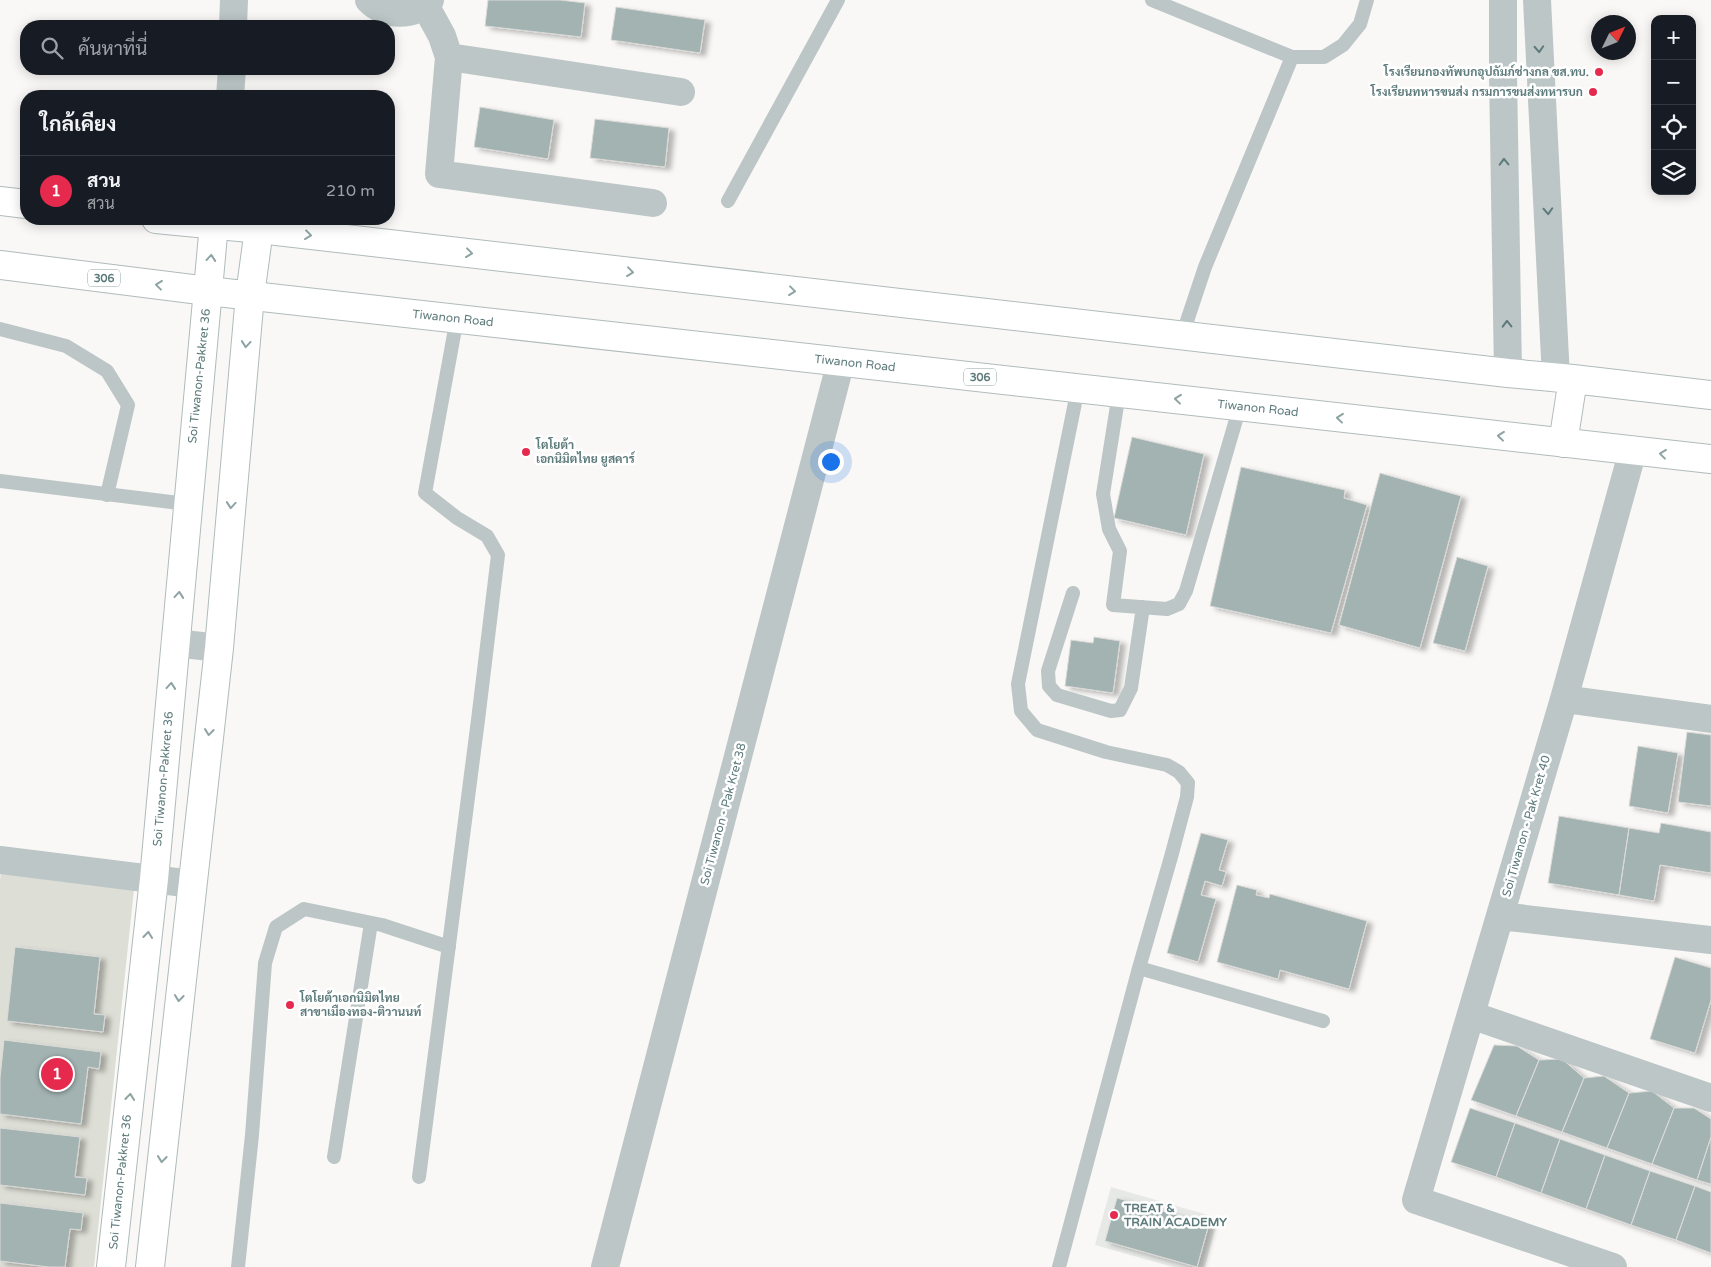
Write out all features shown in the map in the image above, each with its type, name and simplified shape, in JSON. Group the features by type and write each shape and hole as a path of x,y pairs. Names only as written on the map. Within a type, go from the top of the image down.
{"main road":[{"path":"0,201 20,203"},
{"name":"Soi Tiwanon-Pakkret 36","path":"111,1267 154,879 208,291 224,225"},
{"path":"236,225 1182,336 1711,395"},
{"path":"150,1267 218,648 250,295 259,229"},
{"name":"Tiwanon Road","path":"0,265 208,291 1711,459"},
{"path":"1563,443 1565,378"}],"street":[{"path":"233,20 234,0"},
{"path":"368,0 374,6 387,12 400,14 414,11 428,3 442,36 449,57 439,174 653,203"},
{"path":"1503,0 1508,373"},
{"path":"1537,0 1565,378"},
{"path":"449,57 681,92"},
{"path":"230,90 232,75"},
{"name":"Soi Tiwanon - Pak Kret 38","path":"605,1267 841,361"},
{"name":"Soi Tiwanon - Pak Kret 40","path":"1613,1267 1416,1200 1564,700 1633,450"},
{"path":"175,643 218,648"},
{"path":"1564,700 1711,719"},
{"path":"1,867 154,879 192,884"},
{"path":"1500,916 1711,940"},
{"path":"1471,1015 1711,1098"}],"lane":[{"path":"728,201 838,0"},
{"path":"1152,0 1292,57 1324,57 1343,45 1360,24 1367,0"},
{"path":"1182,336 1205,267 1292,57"},
{"path":"419,1177 498,555 486,536 457,518 425,493 457,318"},
{"path":"0,329 66,346 107,371 128,405 107,495"},
{"path":"1059,1267 1187,797 1188,783 1179,772 1167,765 1106,752 1037,730 1021,711 1018,684 1078,388"},
{"path":"1120,393 1103,494 1109,529 1120,551 1113,604 1167,609 1179,604 1186,591 1240,406"},
{"path":"0,481 187,504"},
{"path":"1072,593 1048,671 1049,686 1057,695 1111,711 1120,710 1131,688 1143,607"},
{"path":"238,1267 252,1135 265,963 276,927 304,909 370,923 448,947"},
{"path":"334,1157 370,923"},
{"path":"1139,968 1323,1021"}],"shaded area":[{"path":"2,861 135,880 94,1267 0,1267 0,880"},
{"path":"1111,1187 1218,1218 1205,1267 1173,1267 1095,1245"}],"building":[{"path":"488,0 560,0 585,3 581,37 485,26"},
{"path":"616,7 705,20 700,53 611,40"},
{"path":"480,107 554,120 548,159 474,147"},
{"path":"595,119 669,128 665,167 590,158"},
{"path":"1132,437 1204,454 1186,535 1114,518"},
{"path":"1241,467 1345,490 1344,498 1367,505 1331,633 1210,606"},
{"path":"1380,473 1461,496 1420,648 1339,625"},
{"path":"1457,557 1488,566 1465,651 1433,643"},
{"path":"1094,637 1120,641 1113,693 1065,686 1071,640 1093,643"},
{"path":"1687,732 1711,735 1711,806 1678,802"},
{"path":"1638,746 1678,753 1668,813 1629,806"},
{"path":"1559,816 1629,828 1619,895 1548,883"},
{"path":"1661,823 1711,832 1711,873 1660,865 1654,901 1619,895 1629,828 1659,833"},
{"path":"1201,833 1228,840 1219,870 1226,872 1222,886 1205,881 1201,895 1216,899 1198,962 1167,953"},
{"path":"1237,885 1257,890 1256,895 1269,898 1270,894 1367,921 1349,989 1280,970 1278,979 1217,962"},
{"path":"15,947 100,957 94,1014 105,1015 103,1032 7,1021"},
{"path":"1675,957 1711,968 1711,1000 1695,1053 1650,1039"},
{"path":"4,1040 101,1052 99,1069 88,1067 81,1124 0,1114 0,1078"},
{"path":"1494,1045 1517,1046 1539,1060 1516,1116 1471,1100"},
{"path":"1562,1059 1584,1078 1562,1132 1516,1116 1539,1060"},
{"path":"1604,1076 1629,1093 1607,1148 1562,1132 1584,1078"},
{"path":"1652,1091 1674,1108 1652,1164 1607,1148 1629,1093"},
{"path":"1470,1108 1515,1123 1496,1177 1451,1162"},
{"path":"1674,1108 1694,1108 1711,1119 1711,1137 1697,1180 1652,1164"},
{"path":"1515,1123 1560,1139 1541,1193 1496,1177"},
{"path":"0,1128 80,1137 75,1177 87,1178 85,1195 0,1185"},
{"path":"1711,1137 1711,1184 1697,1180"},
{"path":"1560,1139 1605,1155 1586,1209 1541,1193"},
{"path":"1605,1155 1650,1171 1631,1225 1586,1209"},
{"path":"1650,1171 1695,1186 1676,1240 1631,1225"},
{"path":"1695,1186 1711,1192 1711,1253 1676,1240"},
{"path":"1117,1198 1209,1224 1197,1267 1105,1241"},
{"path":"0,1203 83,1213 81,1230 70,1229 65,1267 0,1261"}],"place":[{"name":"โรงเรียนกองทัพบกอุปถัมภ์ช่างกล ขส.ทบ.","path":"1599,72"},
{"name":"โรงเรียนทหารขนส่ง กรมการขนส่งทหารบก","path":"1593,92"},
{"name":"โตโยต้า เอกนิมิตไทย ยูสคาร์","path":"526,452"},
{"name":"โตโยต้าเอกนิมิตไทย สาขาเมืองทอง-ติวานนท์","path":"290,1005"},
{"name":"สวน","path":"57,1074"},
{"name":"TREAT & TRAIN ACADEMY","path":"1114,1215"}]}
